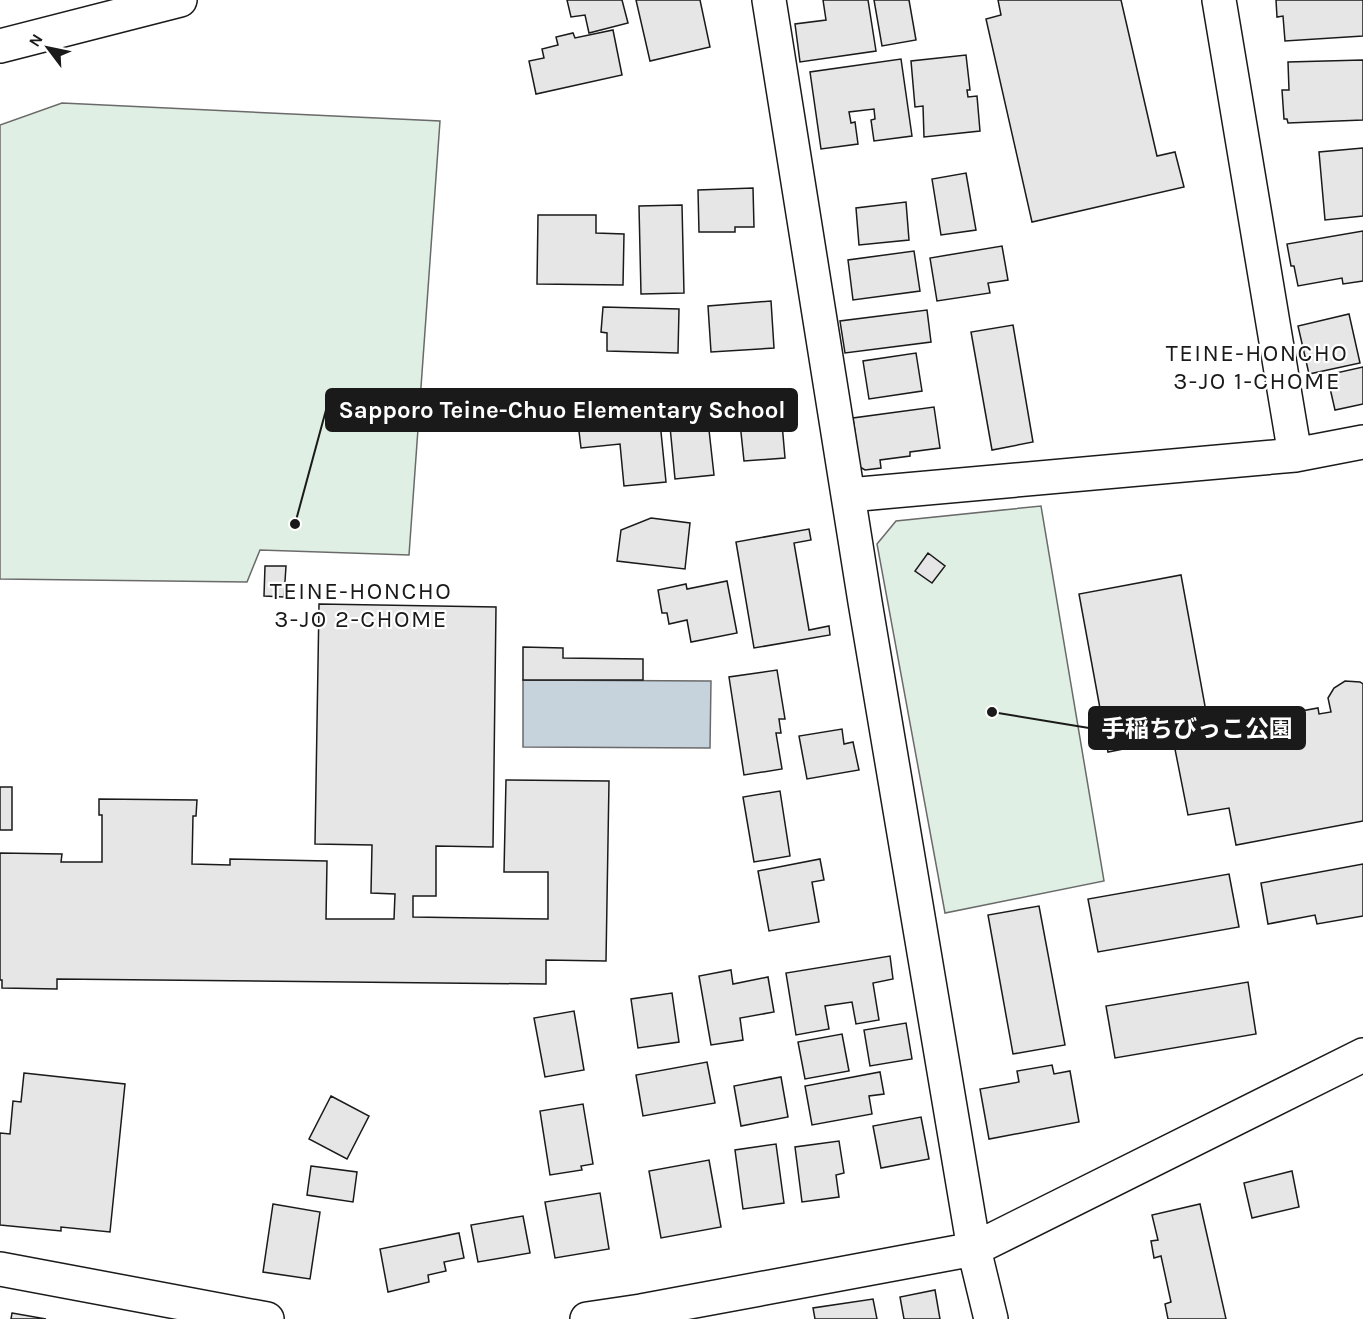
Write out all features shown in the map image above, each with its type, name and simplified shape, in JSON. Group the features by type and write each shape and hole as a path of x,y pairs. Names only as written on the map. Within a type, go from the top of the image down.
{"main road":[{"path":"0,46 180,0"},
{"path":"769,0 869,625 974,1249 991,1319"},
{"path":"1219,0 1295,455"},
{"path":"849,495 1295,455 1363,442"},
{"path":"587,1319 974,1249 1363,1055"},
{"path":"0,1269 148,1308 267,1319"}],"green space":[{"path":"62,103 440,121 409,555 260,550 247,582 0,579 0,125"},
{"path":"1041,506 1104,881 945,913 877,544 896,521"}],"shaded area":[{"path":"523,680 711,681 710,748 523,747"}],"building":[{"path":"567,0 622,0 628,23 589,33 585,15 571,17"},
{"path":"636,0 700,0 710,47 650,61"},
{"path":"823,0 868,0 876,51 800,62 795,24 826,20"},
{"path":"874,0 909,0 916,40 882,46"},
{"path":"998,0 1121,0 1157,156 1175,152 1184,187 1032,222 986,19 1001,15"},
{"path":"1276,0 1363,0 1363,36 1285,41 1283,16 1277,17"},
{"path":"613,30 622,75 536,94 529,61 544,58 542,49 558,45 556,37 573,33 575,38"},
{"path":"966,55 970,90 967,90 968,97 977,96 980,131 924,137 923,106 915,107 911,61"},
{"path":"901,59 912,136 874,141 871,120 875,119 874,109 849,112 851,123 855,122 858,144 821,149 810,72"},
{"path":"1363,60 1363,120 1288,123 1287,119 1284,119 1282,90 1289,90 1288,62"},
{"path":"1363,148 1363,216 1325,220 1319,152"},
{"path":"966,173 976,230 941,235 932,179"},
{"path":"753,188 754,227 735,227 735,232 699,232 698,190"},
{"path":"906,202 909,240 859,245 856,208"},
{"path":"682,205 684,293 641,294 639,206"},
{"path":"538,215 596,215 596,233 624,234 623,285 537,284"},
{"path":"1363,231 1363,281 1343,284 1342,278 1298,286 1287,244"},
{"path":"1002,246 1008,280 988,283 990,293 937,301 930,258"},
{"path":"914,251 920,291 853,300 848,260"},
{"path":"771,301 774,348 711,352 708,306"},
{"path":"603,307 679,309 678,353 607,351 607,333 601,332"},
{"path":"927,310 931,342 845,353 840,321"},
{"path":"1349,314 1360,363 1309,374 1298,326"},
{"path":"1013,325 1033,442 992,450 971,332"},
{"path":"916,353 922,391 869,399 863,361"},
{"path":"1363,367 1363,404 1335,410 1327,375"},
{"path":"637,395 638,405 658,402 666,482 624,486 620,444 581,448 578,423 572,423 570,402"},
{"path":"780,400 785,458 744,461 738,404"},
{"path":"934,407 940,448 910,452 910,456 880,460 881,468 865,470 860,467 853,418"},
{"path":"707,412 714,475 675,479 669,416"},
{"path":"651,518 690,523 685,569 617,561 621,530"},
{"path":"809,529 811,540 794,543 809,630 829,626 830,635 754,648 736,542"},
{"path":"928,553 945,566 932,583 915,571"},
{"path":"265,566 286,566 284,597 264,596"},
{"path":"1181,575 1209,728 1318,708 1319,714 1331,712 1328,698 1334,688 1345,681 1363,684 1363,821 1236,845 1229,808 1188,815 1173,739 1108,752 1079,594"},
{"path":"727,581 737,633 691,642 687,620 669,624 667,613 662,613 658,590 686,584 687,589"},
{"path":"319,604 496,607 493,847 436,846 436,896 413,896 413,917 548,919 548,872 504,872 506,780 609,781 606,961 546,960 546,984 57,979 57,989 2,988 2,980 0,980 0,853 62,854 61,862 102,862 102,815 99,815 99,799 197,800 196,816 193,816 192,864 230,865 230,859 327,861 326,919 394,919 395,894 371,893 372,845 315,844"},
{"path":"523,647 563,648 563,658 643,659 643,680 523,680"},
{"path":"777,670 785,719 779,719 781,733 776,733 782,769 744,775 729,677"},
{"path":"842,729 844,744 853,742 859,770 807,779 799,736"},
{"path":"0,787 12,787 12,830 0,830"},
{"path":"780,791 790,856 754,862 743,797"},
{"path":"820,859 824,880 812,882 819,922 769,931 758,871"},
{"path":"1363,864 1363,916 1317,924 1315,915 1268,924 1261,883"},
{"path":"1229,874 1239,927 1098,952 1088,899"},
{"path":"1039,906 1065,1045 1013,1054 988,915"},
{"path":"890,956 893,979 873,983 879,1020 856,1024 852,1002 825,1006 829,1029 796,1035 786,973"},
{"path":"731,970 733,984 768,977 774,1012 740,1018 743,1040 711,1045 699,976"},
{"path":"1248,982 1256,1034 1115,1058 1106,1006"},
{"path":"672,993 679,1042 638,1048 631,999"},
{"path":"574,1011 584,1070 545,1077 534,1018"},
{"path":"906,1023 912,1059 870,1066 864,1030"},
{"path":"842,1034 849,1071 805,1079 798,1042"},
{"path":"707,1062 715,1103 643,1116 636,1075"},
{"path":"1052,1065 1054,1074 1070,1071 1079,1122 989,1139 980,1089 1019,1082 1017,1071"},
{"path":"880,1072 884,1094 869,1096 872,1114 812,1125 805,1086"},
{"path":"24,1073 125,1084 110,1232 61,1227 61,1231 0,1225 0,1133 10,1134 13,1101 21,1102"},
{"path":"781,1077 788,1117 741,1126 734,1086"},
{"path":"331,1096 369,1116 347,1159 309,1139"},
{"path":"583,1104 593,1164 581,1166 582,1170 550,1175 540,1111"},
{"path":"921,1117 929,1159 881,1168 873,1126"},
{"path":"839,1141 844,1173 836,1175 839,1197 802,1202 795,1147"},
{"path":"776,1144 784,1203 743,1209 735,1150"},
{"path":"709,1160 721,1227 661,1238 649,1171"},
{"path":"311,1166 357,1172 353,1202 307,1195"},
{"path":"1292,1171 1299,1207 1252,1218 1244,1183"},
{"path":"600,1193 609,1249 555,1258 545,1202"},
{"path":"273,1204 320,1212 310,1279 263,1272"},
{"path":"1200,1204 1226,1319 1168,1319 1165,1304 1171,1302 1161,1256 1154,1258 1151,1241 1158,1240 1152,1215"},
{"path":"523,1216 530,1253 478,1262 471,1225"},
{"path":"459,1233 464,1258 444,1262 446,1271 428,1275 429,1282 388,1292 380,1249"},
{"path":"935,1290 940,1319 904,1319 900,1297"},
{"path":"873,1299 877,1319 815,1319 813,1308"},
{"path":"12,1313 46,1319 11,1319"}],"place":[{"name":"Sapporo Teine-Chuo Elementary School","path":"295,524"},
{"name":"手稲ちびっこ公園","path":"992,712"}],"district":[{"name":"TEINE-HONCHO 3-JO 1-CHOME","path":"1257,367"},
{"name":"TEINE-HONCHO 3-JO 2-CHOME","path":"361,605"}]}
